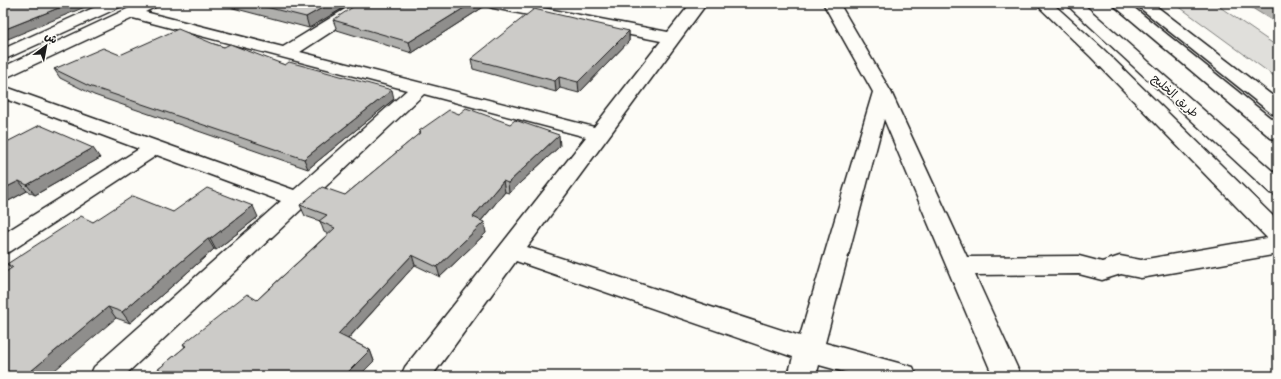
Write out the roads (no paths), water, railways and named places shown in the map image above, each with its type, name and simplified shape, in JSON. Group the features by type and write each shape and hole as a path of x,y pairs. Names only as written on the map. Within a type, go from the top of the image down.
{"street":[{"path":"3,55 116,3"},
{"path":"3,74 152,3"},
{"path":"286,53 366,3"},
{"path":"493,3 529,6 672,38"},
{"path":"415,376 698,3"},
{"path":"831,3 882,92 1006,376"},
{"path":"1043,3 1097,53 1278,235"},
{"name":"طريق الخليج","path":"1074,3 1278,188"},
{"path":"1119,3 1278,134"},
{"path":"1142,3 1206,51 1278,110"},
{"path":"131,13 599,134"},
{"path":"104,376 420,88"},
{"path":"3,92 156,146 298,199"},
{"path":"802,376 882,92"},
{"path":"3,244 156,146"},
{"path":"958,266 1079,266 1102,271 1120,265 1141,269 1278,245"},
{"path":"510,250 786,344 903,376"}]}
